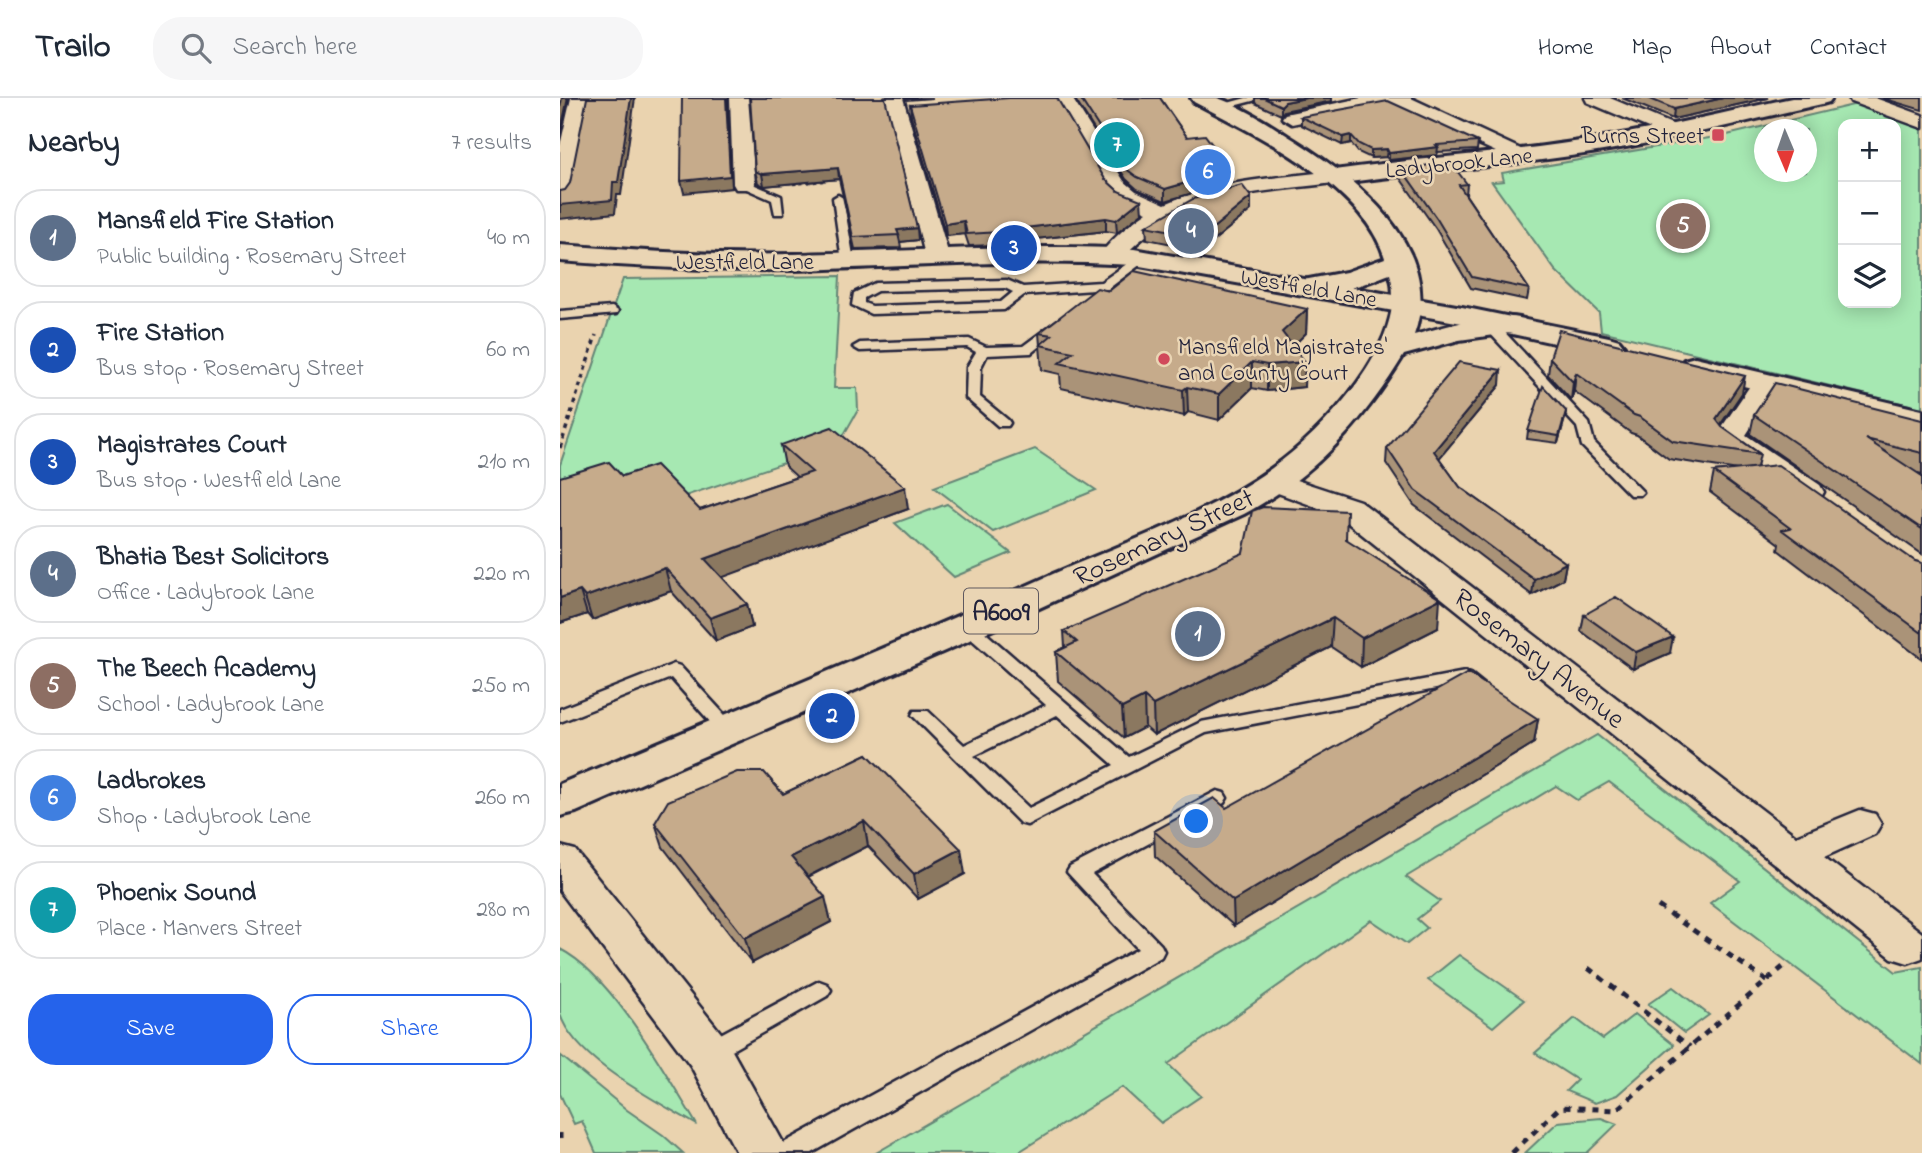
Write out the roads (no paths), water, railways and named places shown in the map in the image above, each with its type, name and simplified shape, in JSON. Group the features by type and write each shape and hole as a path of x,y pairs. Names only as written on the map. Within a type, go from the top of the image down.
{"main road":[{"name":"Ladybrook Lane","path":"1334,177 1402,167 1520,156 1672,131 1817,98"},
{"name":"Rosemary Street","path":"560,801 967,626 1222,512 1275,482 1295,466 1364,396 1404,323 1406,304 1400,261 1387,230 1356,194 1334,177 1310,160 1210,102"},
{"name":"Westfield Lane","path":"560,253 682,262 1112,255 1141,257 1406,304 1650,355 1922,419"},
{"path":"1308,287 1352,279 1400,261"},
{"path":"1392,349 1458,332 1503,326"}],"street":[{"path":"560,196 580,98"},
{"path":"739,98 744,184"},
{"path":"1063,98 1116,185 1128,196 1166,212"},
{"path":"1292,118 1388,98"},
{"path":"1396,98 1520,156"},
{"path":"1594,98 1672,131"},
{"path":"1858,98 1922,122"},
{"path":"900,105 938,259"},
{"name":"Ladybrook Lane","path":"1112,255 1123,240 1186,202 1228,190 1334,177"},
{"path":"1766,383 1730,437 1832,509"},
{"name":"Rosemary Avenue","path":"1275,482 1349,508 1908,946"},
{"path":"1793,855 1860,824"},
{"path":"560,861 708,1052 763,1153"}],"lane":[{"path":"1210,102 1256,99"},
{"path":"744,184 777,198 779,212"},
{"path":"838,198 848,261"},
{"path":"1084,302 1141,257"},
{"path":"1021,291 1004,306 871,310 858,305 857,301 858,296 874,287 1007,284 1021,291 1104,286"},
{"path":"560,315 612,311"},
{"path":"860,347 970,343 983,351 1026,350 1065,318"},
{"path":"1503,326 1584,426 1587,443 1635,492"},
{"path":"983,351 974,367 973,398 1003,423"},
{"path":"967,626 1127,766"},
{"path":"560,716 674,670 728,730"},
{"path":"921,715 1027,818 1201,728 1465,678 1496,699"},
{"path":"962,754 1059,706"},
{"path":"789,1153 1153,951 1077,872 1217,798"},
{"path":"708,1052 818,990"}],"place":[{"name":"Burns Street","path":"1718,135"},
{"name":"Phoenix Sound","path":"1117,145"},
{"name":"Ladbrokes","path":"1208,172"},
{"name":"The Beech Academy","path":"1683,226"},
{"name":"Bhatia Best Solicitors","path":"1191,231"},
{"name":"Magistrates Court","path":"1014,248"},
{"name":"Mansfield Magistrates' and County Court","path":"1164,359"},
{"name":"Mansfield Fire Station","path":"1198,634"},
{"name":"Fire Station","path":"832,716"}]}
